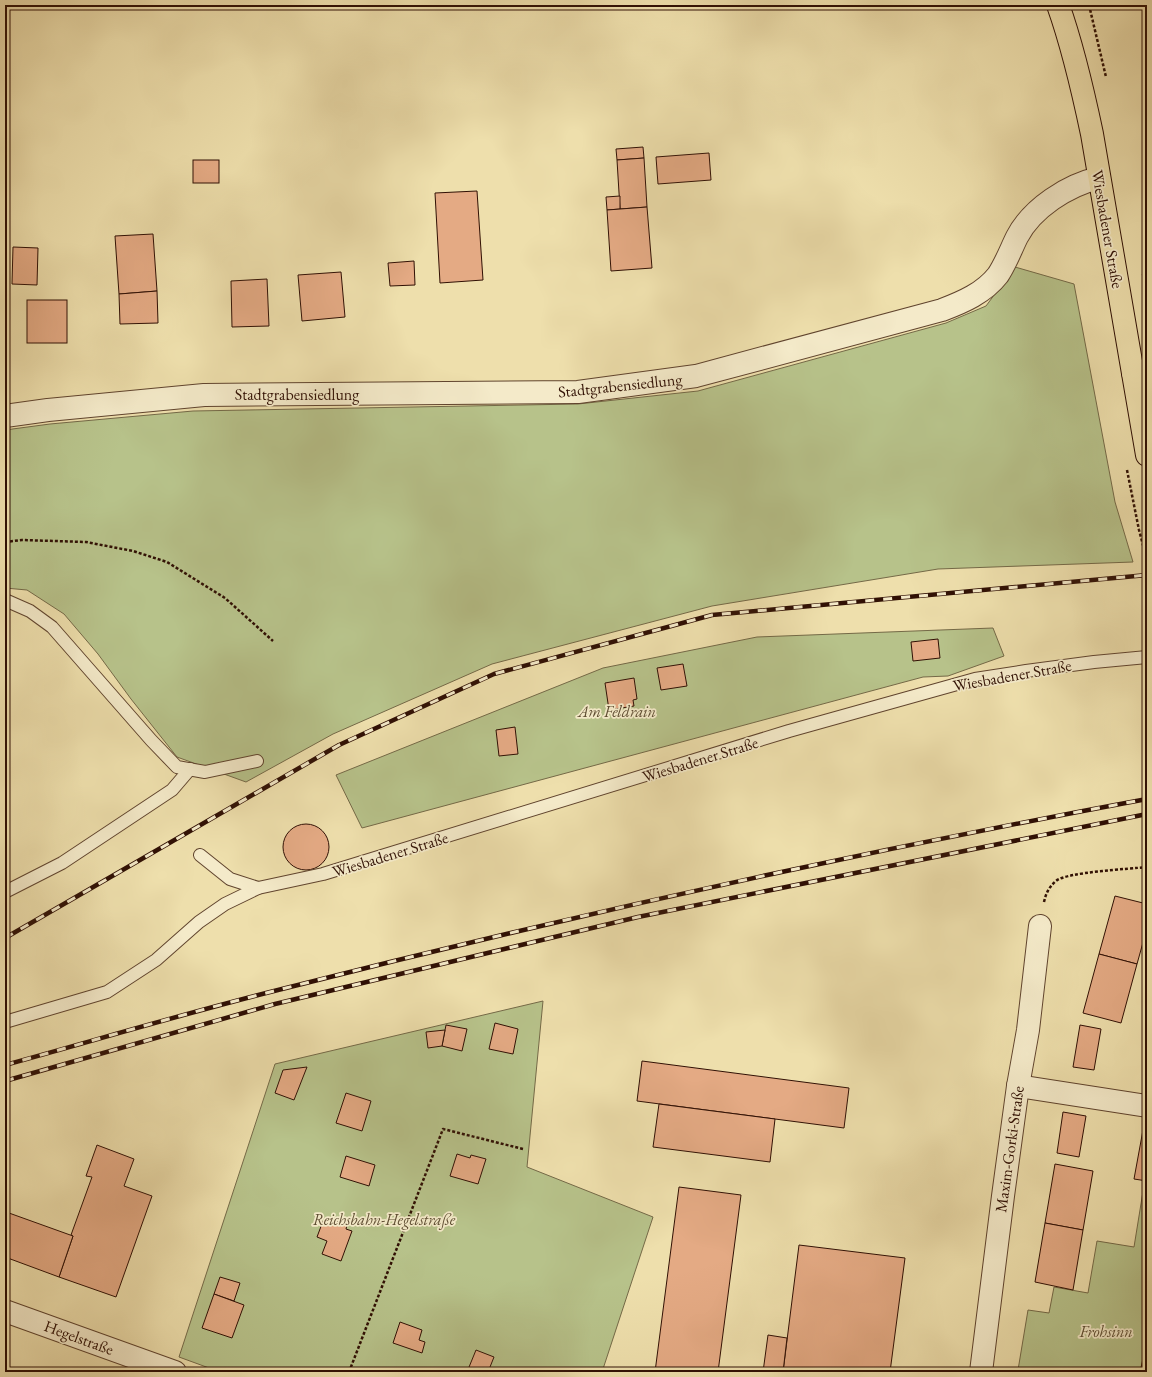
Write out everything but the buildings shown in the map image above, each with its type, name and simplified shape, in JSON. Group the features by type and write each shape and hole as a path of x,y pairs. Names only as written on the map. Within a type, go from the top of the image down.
{"main road":[{"name":"Wiesbadener Straße","path":"1058,5 1067,30 1082,85 1099,178 1140,372 1147,455"}],"street":[{"name":"Stadtgrabensiedlung","path":"5,416 48,410 204,395 578,392 696,376 920,317 966,300 984,289 998,274 1018,235 1032,216 1047,203 1074,186 1099,178"},
{"name":"Maxim-Gorki-Straße","path":"981,1372 993,1269 1018,1086 1028,1030 1040,926"},
{"path":"1018,1086 1147,1106"},
{"name":"Hegelstraße","path":"5,1310 175,1372"}],"lane":[{"path":"5,600 30,611 52,628 151,740 177,767 205,772 257,761"},
{"name":"Wiesbadener Straße","path":"5,1022 107,992 156,960 199,922 225,904 258,888 322,874 789,731 976,679 1094,662 1147,657"},
{"path":"5,892 62,863 172,790 190,769"},
{"path":"200,855 230,878 258,888"}],"path":[{"path":"1141,538 1147,560"},
{"path":"5,542 22,540 86,542 133,551 167,562 225,598 273,641"},
{"path":"1040,926 1047,891 1057,880 1070,875 1147,867"},
{"path":"349,1372 443,1129 523,1148"}],"green space":[{"path":"1015,267 1074,284 1115,502 1133,562 938,569 712,606 492,664 333,734 246,782 177,757 131,699 98,654 64,614 27,590 5,588 5,430 50,424 193,411 578,404 698,391 946,323 986,306"},
{"name":"Am Feldrain","path":"993,628 1004,656 948,676 923,677 362,828 336,775 603,668 757,637"},
{"name":"Reichsbahn-Hegelstraße","path":"543,1001 527,1167 653,1217 602,1372 220,1372 179,1357 275,1064"},
{"name":"Frohsinn","path":"1145,1179 1147,1179 1147,1372 1028,1372 1018,1370 1028,1310 1049,1313 1054,1287 1088,1293 1097,1241 1134,1247"}],"railway":[{"path":"5,938 339,745 494,674 712,615 1147,575"},
{"path":"5,1065 175,1017 494,937 711,887 819,864 928,841 1147,799"},
{"path":"5,1081 275,1004 638,917 1147,814"}]}
